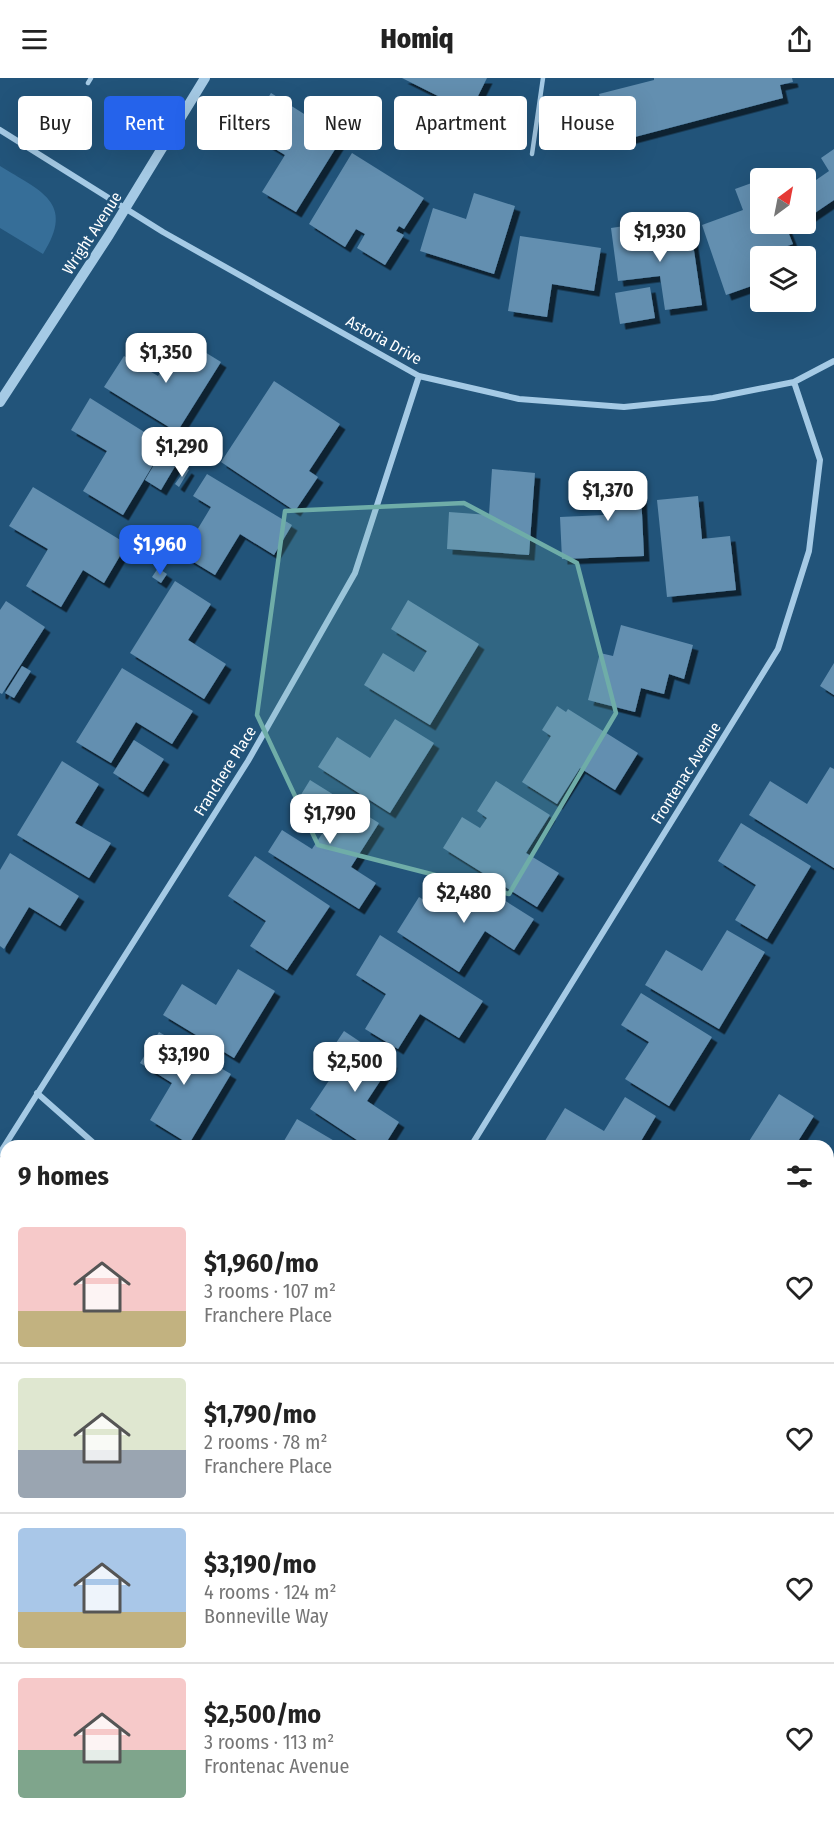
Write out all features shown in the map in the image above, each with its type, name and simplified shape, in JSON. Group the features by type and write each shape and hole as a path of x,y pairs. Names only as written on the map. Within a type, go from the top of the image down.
{"street":[{"name":"Wright Avenue","path":"0,402 126,209 205,78"},
{"name":"Astoria Drive","path":"0,130 163,232 419,376 519,399 624,407 713,398 794,382 834,361"},
{"name":"Franchere Place","path":"8,1140 248,761 356,573 419,376"},
{"name":"Frontenac Avenue","path":"475,1140 778,649 809,551 820,460 794,382"},
{"path":"37,1093 90,1140"}],"lane":[{"path":"532,154 543,78"}],"highlighted area":[{"path":"464,503 577,563 616,713 509,894 318,845 257,715 285,511"}],"shaded area":[{"path":"0,166 40,191 49,200 54,210 56,222 43,254 0,228"}],"building":[{"path":"402,78 487,78 478,96 438,96"},
{"path":"654,78 792,78 793,82 780,85 783,98 636,137 636,96 600,96 599,94 654,80"},
{"path":"292,106 304,114 304,150 335,150 296,212 262,192 285,155 277,150 292,150"},
{"path":"834,149 834,200 816,212 816,180 829,171 821,158"},
{"path":"352,153 424,198 404,229 399,226 396,231 404,235 385,265 357,248 365,234 356,229 345,247 309,224"},
{"path":"750,184 750,234 789,234 793,244 750,246 750,287 726,295 702,225 743,210 735,189"},
{"path":"474,193 515,206 494,274 420,251 433,208 466,219"},
{"path":"638,224 640,237 691,230 702,305 665,310 660,276 618,281 611,228"},
{"path":"520,236 601,248 594,291 552,284 547,317 508,311"},
{"path":"650,287 655,318 620,324 615,293"},
{"path":"182,338 221,362 177,432 104,387 124,356 158,376"},
{"path":"274,381 340,424 309,471 318,477 295,511 221,462"},
{"path":"90,398 165,445 123,515 83,491 107,451 71,430"},
{"path":"170,434 180,441 175,448 166,440"},
{"path":"161,453 177,463 161,490 145,480"},
{"path":"186,468 189,470 179,487 175,484"},
{"path":"492,469 535,473 529,555 447,549 449,512 489,515"},
{"path":"640,471 644,556 562,559 560,517 604,515 602,472"},
{"path":"207,474 292,525 274,555 240,534 215,575 182,555 211,507 193,496"},
{"path":"33,487 127,544 104,583 83,570 61,607 26,586 48,549 9,526"},
{"path":"698,496 702,539 730,536 736,590 667,597 657,500"},
{"path":"138,540 145,545 139,556 131,551"},
{"path":"158,568 167,574 161,583 152,577"},
{"path":"175,581 211,604 188,640 226,664 204,699 130,653"},
{"path":"408,600 479,644 430,725 364,685 383,653 414,672 427,651 391,629"},
{"path":"6,601 45,627 2,694 0,693 0,610"},
{"path":"621,625 693,645 684,679 669,674 664,694 641,688 635,712 588,700 600,653 613,656"},
{"path":"834,663 834,695 820,686"},
{"path":"22,666 31,671 14,698 5,693"},
{"path":"122,668 193,711 172,744 136,722 111,763 76,742"},
{"path":"557,706 566,712 568,709 638,753 615,790 580,768 557,804 522,782 551,736 542,730"},
{"path":"395,719 434,743 390,813 318,767 337,737 370,758"},
{"path":"134,740 164,759 143,792 113,773"},
{"path":"62,761 99,784 75,823 111,843 89,878 17,835"},
{"path":"830,767 834,769 834,868 749,815 770,781 807,804"},
{"path":"310,780 379,823 351,867 376,883 359,909 268,852 282,830 312,849 324,831 291,811"},
{"path":"496,781 550,815 526,853 559,873 537,907 443,848 462,817 480,828 487,818 477,811"},
{"path":"741,823 811,866 767,939 735,920 756,885 718,861"},
{"path":"10,853 79,896 60,926 29,907 4,949 0,946 0,870"},
{"path":"255,856 330,906 287,970 250,946 266,921 228,896"},
{"path":"466,876 534,919 514,950 485,931 459,972 397,932 419,897 443,912"},
{"path":"727,930 765,952 719,1029 645,985 666,950 702,971"},
{"path":"380,935 483,1001 459,1038 420,1014 398,1049 365,1029 386,994 356,975"},
{"path":"238,969 275,991 234,1058 163,1015 182,984 216,1005"},
{"path":"641,993 712,1037 669,1106 625,1079 649,1042 621,1025"},
{"path":"344,1031 392,1063 367,1101 399,1122 388,1140 357,1140 310,1109 334,1073 322,1064"},
{"path":"159,1032 231,1074 191,1140 182,1140 150,1120 172,1083 140,1063"},
{"path":"779,1094 814,1116 799,1140 750,1140"},
{"path":"625,1097 656,1116 642,1140 545,1140 565,1108 604,1131"},
{"path":"297,1119 333,1140 285,1140"}]}
